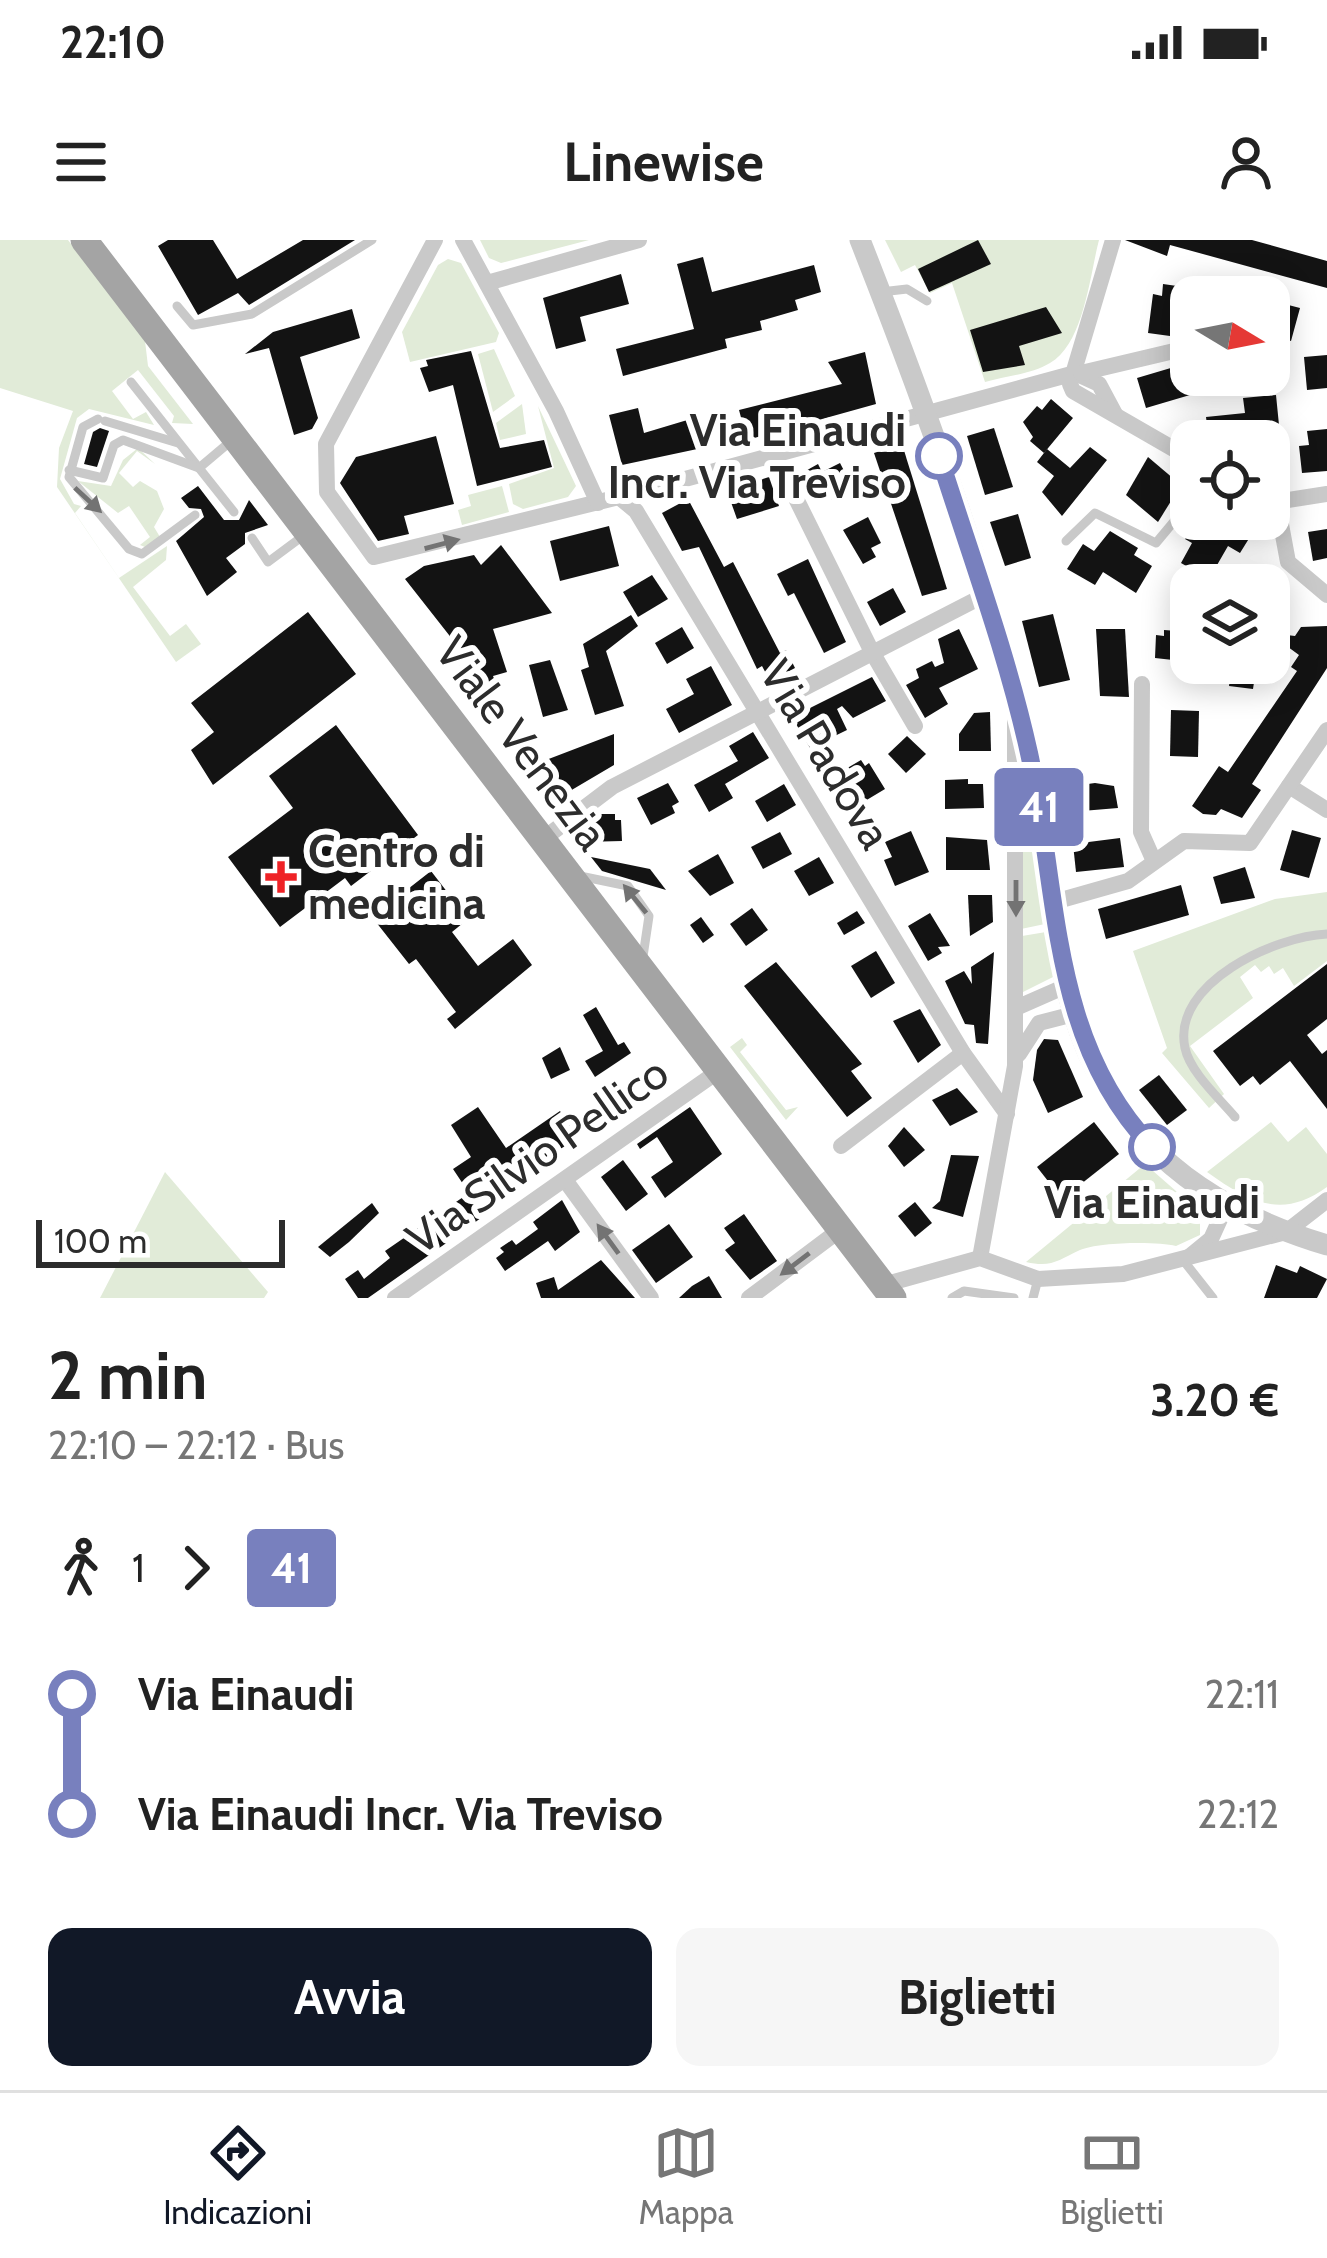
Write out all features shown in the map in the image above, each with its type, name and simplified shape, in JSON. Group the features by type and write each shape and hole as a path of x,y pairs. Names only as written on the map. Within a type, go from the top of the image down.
{"main road":[{"name":"Viale Venezia","path":"84,240 888,1292"}],"street":[{"path":"435,240 326,444 327,492 367,553 382,557 1170,352"},
{"path":"463,240 583,464 598,503"},
{"path":"487,283 639,240"},
{"path":"860,240 925,415 1015,697 1066,986 1103,1083 1136,1130 1169,1165 1232,1209 1327,1245"},
{"path":"1067,378 1112,240"},
{"path":"1067,378 1099,384 1115,414 1170,447"},
{"path":"775,456 872,652 915,726"},
{"path":"1290,500 1327,494"},
{"name":"Via Padova","path":"620,497 636,511 963,1053 1006,1114"},
{"path":"311,537 344,520"},
{"path":"1282,540 1288,562 1327,595"},
{"path":"542,840 612,787 983,596"},
{"path":"1142,683 1142,832 1153,860"},
{"path":"980,1258 983,1220 1015,1066 1015,697"},
{"path":"1054,902 1128,881 1184,841 1250,843 1327,730"},
{"path":"1289,786 1327,810"},
{"path":"1016,1008 1066,986"},
{"path":"1015,1066 1030,1030 1073,1014"},
{"path":"842,1146 963,1053"},
{"name":"Via Silvio Pellico","path":"407,1295 720,1070"},
{"path":"565,1180 651,1298"},
{"path":"888,1292 980,1258 1038,1279 1110,1276 1183,1261 1286,1232 1327,1200"},
{"path":"1230,1245 1232,1209"},
{"path":"1183,1261 1211,1239 1232,1209"},
{"path":"749,1298 841,1229"}],"lane":[{"path":"177,306 193,325 251,314 371,240"},
{"path":"881,292 907,289 927,301"},
{"path":"130,382 234,512"},
{"path":"178,443 101,420 85,422 82,448 69,470 76,492 109,520 133,552 142,554 195,515"},
{"path":"199,468 235,437"},
{"path":"69,470 99,479 106,456 128,440 199,468"},
{"path":"211,504 222,496"},
{"path":"1066,542 1095,513 1156,543 1170,526"},
{"path":"252,538 268,562 311,537"},
{"path":"568,874 628,886 649,916 641,968"},
{"path":"1235,1118 1186,1054 1185,1030 1198,998 1238,962 1327,934"},
{"path":"1183,1261 1213,1298"},
{"path":"1033,1298 1038,1279"},
{"path":"952,1298 964,1291 1014,1298"}],"green space":[{"path":"0,240 68,240 145,341 148,366 193,424 172,423 174,416 138,370 112,391 133,419 146,412 154,425 89,409 77,418 60,479 74,504 81,506 75,513 119,578 167,546 166,560 133,587 170,636 186,624 201,644 176,662 57,487 59,448 73,411 0,388"},
{"path":"480,240 589,240 501,263 489,258"},
{"path":"885,240 1099,240 1078,325 1061,354 1035,370 985,382 952,283 930,293 915,265 901,272"},
{"path":"448,259 461,263 499,333 496,342 410,362 402,332 438,265"},
{"path":"494,349 515,396 493,412 478,354"},
{"path":"522,404 526,434 500,440 496,423"},
{"path":"538,406 576,486 568,497 523,509 513,504 509,484 554,468"},
{"path":"138,448 155,464 137,451 119,473 133,487 140,481 157,491 164,509 154,527 160,537 145,547 140,545 150,537 129,506 118,513 78,481 111,486 123,460"},
{"path":"502,486 509,512 462,525 458,510 471,506 468,495"},
{"path":"1022,780 1045,924 1021,929"},
{"path":"1327,892 1327,961 1294,986 1283,968 1274,974 1269,966 1261,972 1255,965 1240,977 1253,998 1190,1046 1224,1094 1209,1108 1162,1053 1167,1048 1133,951 1275,899"},
{"path":"1046,932 1053,977 1023,992 1022,936"},
{"path":"742,1038 747,1045 740,1052 786,1110 798,1107 786,1120 730,1047"},
{"path":"1271,1122 1288,1142 1306,1127 1327,1154 1327,1187 1311,1197 1280,1205 1252,1199 1207,1172"},
{"path":"1145,1164 1200,1212 1200,1235 1176,1246 1100,1245 1049,1263 1026,1262"},
{"path":"165,1172 268,1292 264,1298 100,1298"}],"building":[{"path":"168,240 213,240 237,279 303,240 355,240 249,305 238,293 198,315 158,246"},
{"path":"978,240 991,264 929,292 918,269"},
{"path":"1125,240 1252,240 1327,261 1327,288 1170,245 1167,256"},
{"path":"703,257 712,292 814,265 821,292 795,300 798,310 760,321 762,330 725,339 727,348 623,376 616,349 694,329 677,264"},
{"path":"621,274 629,304 580,317 586,341 556,349 543,298"},
{"path":"1163,284 1170,285 1170,336 1148,333 1153,294 1162,296"},
{"path":"1290,305 1300,308 1290,341"},
{"path":"1046,307 1062,333 1019,346 1025,365 983,372 970,330"},
{"path":"352,309 360,338 300,357 318,418 312,429 294,435 269,348 245,354 273,332"},
{"path":"471,351 500,448 544,440 552,467 477,486 453,385 429,392 420,368 428,366 426,360"},
{"path":"865,352 876,404 747,440 739,410 842,384 828,362"},
{"path":"1327,355 1327,388 1307,390 1304,357"},
{"path":"1170,368 1170,396 1187,396 1146,408 1137,378"},
{"path":"1276,396 1278,420 1206,420 1245,413 1243,398"},
{"path":"1051,399 1073,418 1044,453 1030,441 1033,437 1023,422"},
{"path":"638,408 644,433 694,418 702,448 622,465 609,415"},
{"path":"994,428 1013,487 985,495 967,436"},
{"path":"1327,429 1327,471 1302,473 1299,446 1309,445 1307,431"},
{"path":"109,431 97,467 84,464 93,432"},
{"path":"436,436 454,504 404,516 409,534 378,541 340,483 356,457"},
{"path":"902,444 947,589 922,596 874,453"},
{"path":"1090,447 1107,460 1062,516 1042,492 1054,476 1037,462 1047,449 1070,468"},
{"path":"1148,457 1170,476 1170,503 1158,522 1126,495"},
{"path":"840,463 853,488 830,500 825,490 810,498 800,474 818,464 822,472"},
{"path":"769,477 779,506 737,519 727,491"},
{"path":"198,486 224,520 239,520 249,500 268,525 245,533 245,544 226,558 237,572 207,596 176,541 204,517 201,509 189,508 181,498"},
{"path":"688,499 724,567 733,562 780,653 786,650 795,668 770,681 762,666 757,669 699,547 682,551 662,513"},
{"path":"1018,514 1031,558 1005,566 990,522"},
{"path":"868,517 881,543 871,548 876,557 863,564 843,530"},
{"path":"609,526 619,566 560,581 550,541"},
{"path":"1327,529 1327,558 1313,561 1308,532"},
{"path":"1110,531 1138,548 1134,555 1152,566 1136,593 1103,572 1095,585 1067,569 1083,544 1094,551"},
{"path":"1187,540 1248,540 1240,553 1228,546 1218,564 1183,564 1192,543"},
{"path":"501,545 552,613 493,629 507,672 493,676 496,684 468,693 449,635 405,579 424,566 474,555 481,565"},
{"path":"808,559 846,642 824,653 794,593 788,596 777,574"},
{"path":"652,575 668,599 638,617 623,592"},
{"path":"893,588 906,612 880,626 867,602"},
{"path":"308,612 356,674 213,785 191,750 214,732 191,703"},
{"path":"1053,614 1070,680 1039,687 1022,621"},
{"path":"631,615 638,626 606,651 624,706 595,715 581,670 589,667 583,644"},
{"path":"1327,626 1327,668 1252,784 1261,790 1242,818 1221,809 1216,815 1203,814 1192,806 1219,766 1228,772 1297,671 1291,667 1299,655 1290,648 1290,635 1301,627"},
{"path":"682,627 694,648 667,664 655,643"},
{"path":"959,629 978,669 939,688 948,704 925,718 906,685 919,678 916,669 932,661 935,667 944,663 938,639"},
{"path":"1096,629 1125,629 1129,697 1100,696"},
{"path":"1164,630 1170,630 1170,660 1155,658 1156,635 1164,636"},
{"path":"550,660 568,710 543,717 529,665"},
{"path":"711,666 732,705 679,733 666,709 694,694 686,679"},
{"path":"872,677 886,701 853,718 842,706 837,709 847,730 810,748 792,717"},
{"path":"1171,710 1199,711 1198,757 1170,756"},
{"path":"990,712 991,751 959,751 959,734 974,713"},
{"path":"336,725 418,835 351,886 345,878 280,927 228,857 293,808 269,776"},
{"path":"753,732 769,758 725,784 733,798 709,812 694,785 738,761 729,746"},
{"path":"614,734 614,765 553,801 521,761 537,748 546,760"},
{"path":"907,736 926,754 906,773 888,754"},
{"path":"861,760 865,766 869,763 885,789 860,804 844,770"},
{"path":"968,779 968,784 983,784 984,808 945,809 945,780"},
{"path":"668,783 679,802 672,806 675,813 651,825 637,798"},
{"path":"784,784 796,805 767,822 755,801"},
{"path":"1114,786 1118,808 1070,812 1066,787"},
{"path":"598,814 615,814 615,820 621,820 622,841 583,842 583,825 598,820"},
{"path":"1292,830 1321,838 1309,878 1280,870"},
{"path":"911,831 929,872 895,886 884,860 892,857 885,842"},
{"path":"780,832 792,854 763,869 751,847"},
{"path":"946,837 987,840 990,870 946,870"},
{"path":"1120,838 1124,867 1076,872 1073,844"},
{"path":"718,854 734,883 710,896 688,871"},
{"path":"591,857 650,869 666,890 602,871"},
{"path":"819,857 834,883 809,896 794,871"},
{"path":"1245,867 1255,898 1221,904 1213,877"},
{"path":"431,871 468,919 452,932 478,966 513,939 532,965 455,1029 447,1019 456,1012 416,959 409,964 372,917"},
{"path":"1181,885 1189,915 1106,939 1098,909"},
{"path":"968,895 992,895 993,922 970,936"},
{"path":"752,908 768,930 746,946 730,924"},
{"path":"857,911 865,923 844,935 837,923"},
{"path":"930,913 950,946 938,947 942,953 928,961 908,926"},
{"path":"701,917 714,935 703,943 690,925"},
{"path":"876,951 895,983 871,998 851,966"},
{"path":"994,952 988,1044 976,1043 974,1025 965,1024 945,981 964,971 972,984 971,967"},
{"path":"776,962 862,1064 851,1071 872,1098 847,1117 744,986"},
{"path":"1327,964 1327,1019 1307,1035 1322,1054 1327,1050 1327,1109 1290,1061 1260,1085 1253,1076 1240,1086 1213,1051"},
{"path":"596,1007 618,1045 624,1042 631,1053 595,1077 585,1061 603,1051 583,1015"},
{"path":"920,1009 941,1045 918,1063 893,1021"},
{"path":"1044,1039 1058,1040 1083,1097 1048,1113 1033,1080 1037,1050"},
{"path":"560,1047 570,1070 551,1079 542,1058"},
{"path":"1159,1075 1187,1110 1167,1125 1139,1090"},
{"path":"957,1088 978,1112 950,1126 932,1100"},
{"path":"478,1107 506,1148 560,1111 578,1138 520,1174 523,1178 479,1208 485,1215 368,1298 358,1298 345,1279 358,1270 364,1279 390,1258 385,1251 469,1193 453,1169 471,1157 451,1125"},
{"path":"690,1107 722,1154 665,1198 651,1177 673,1162 657,1137 640,1149 637,1144"},
{"path":"1094,1122 1119,1154 1062,1199 1037,1167"},
{"path":"904,1127 925,1150 904,1167 888,1146"},
{"path":"951,1155 979,1156 963,1217 932,1208 940,1201"},
{"path":"623,1160 648,1194 626,1211 601,1177"},
{"path":"562,1200 580,1232 555,1251 548,1241 505,1271 496,1258 504,1252 500,1248 512,1240 516,1245 538,1229 533,1222"},
{"path":"915,1202 932,1223 915,1237 898,1216"},
{"path":"372,1203 379,1213 349,1242 330,1257 318,1247"},
{"path":"744,1214 777,1261 750,1280 725,1250 735,1243 724,1228"},
{"path":"669,1224 693,1257 656,1283 632,1250"},
{"path":"601,1260 635,1298 541,1298 536,1283 554,1277 558,1290"},
{"path":"1276,1265 1297,1273 1300,1266 1327,1279 1317,1298 1264,1298"},
{"path":"709,1276 722,1298 679,1298 692,1286"}],"bus line":[{"name":"41","path":"939,456 1029,752 1073,1014 1103,1083 1152,1147"}],"place":[{"name":"Via Einaudi Incr. Via Treviso","path":"939,456"},
{"name":"Centro di medicina","path":"281,877"},
{"name":"Via Einaudi","path":"1152,1147"}]}
